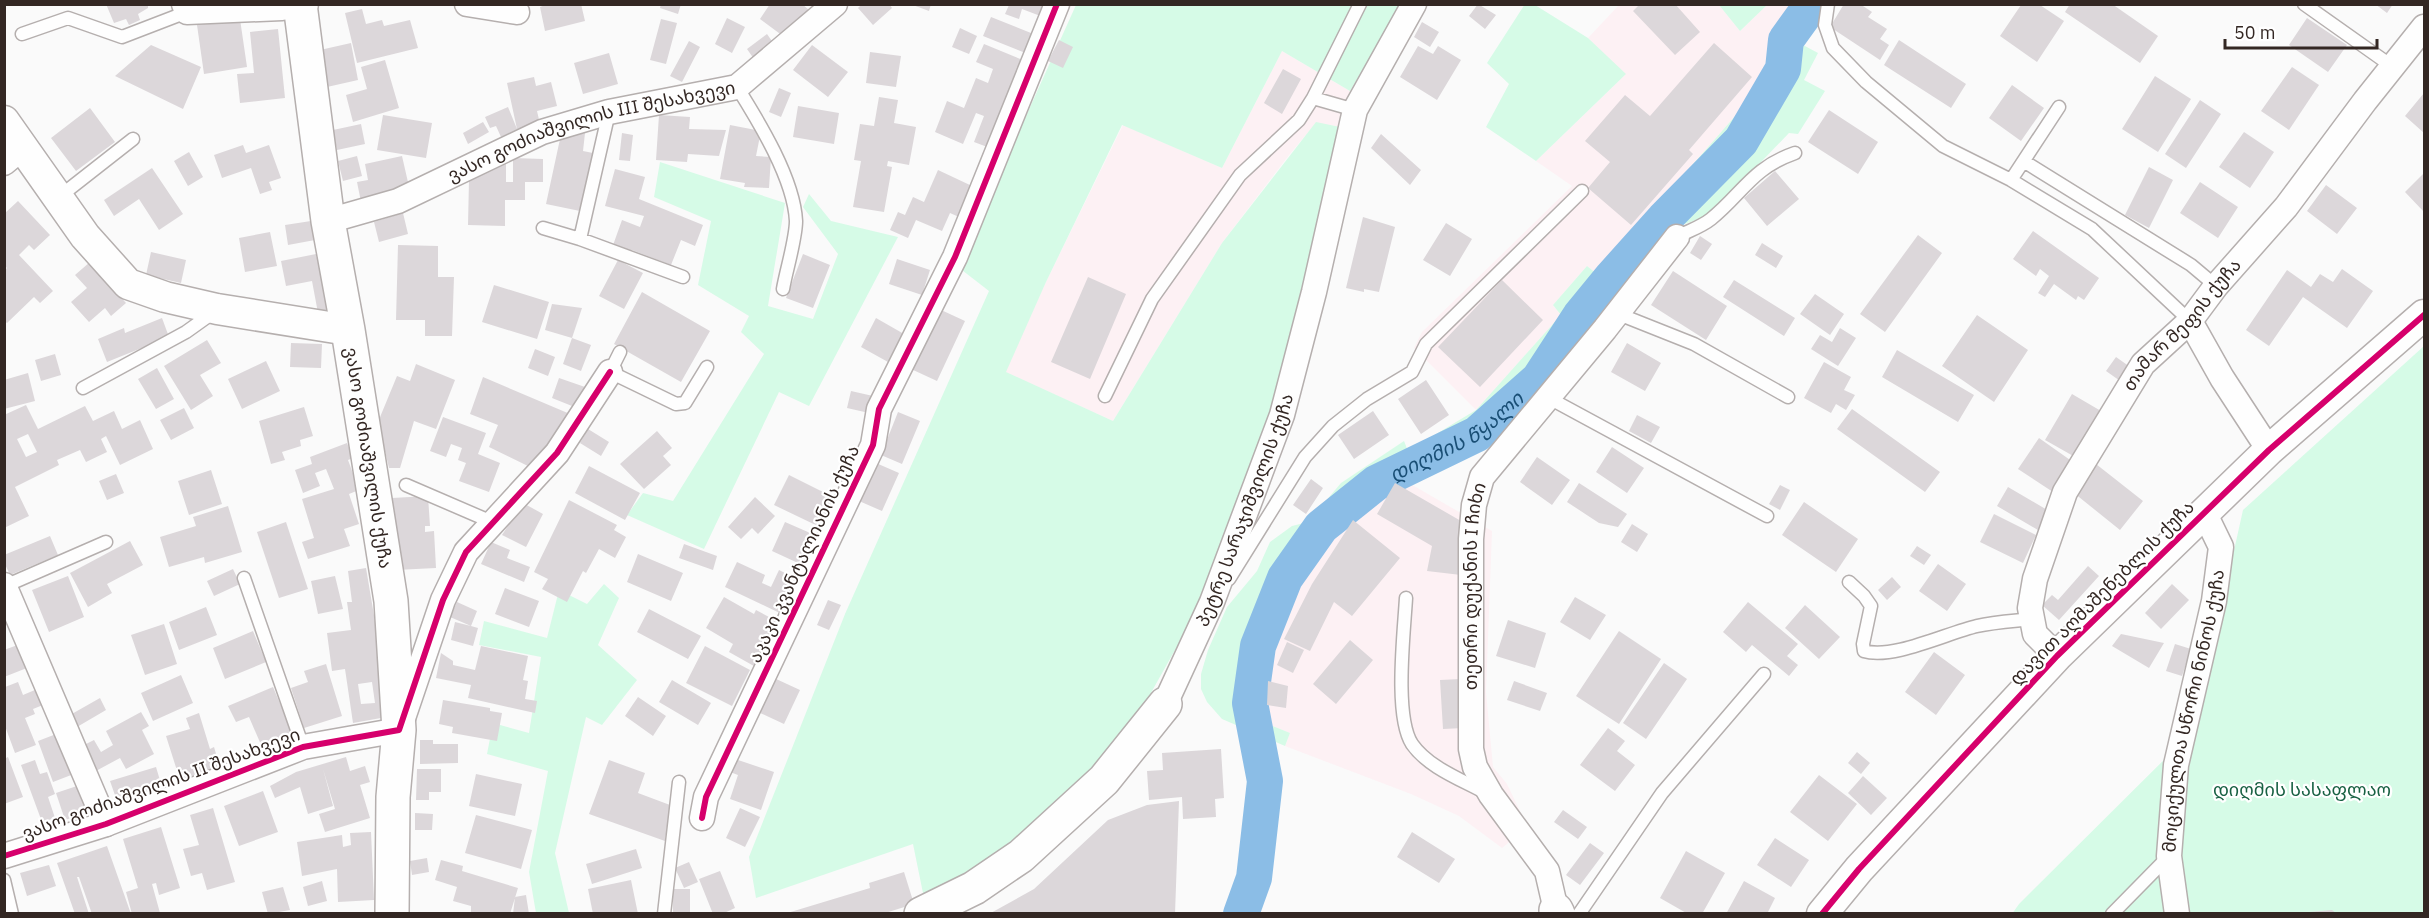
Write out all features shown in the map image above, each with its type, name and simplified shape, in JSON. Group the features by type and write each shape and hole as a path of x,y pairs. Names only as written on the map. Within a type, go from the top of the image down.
{"main road":[{"name":"ვასო გოძიაშვილის ქუჩა","path":"300,5 328,221 348,330 391,601 399,730 393,797 392,914"},
{"name":"პეტრე სარაჯიშვილის ქუჩა","path":"921,914 974,888 1021,856 1104,780 1165,704"}],"street":[{"path":"185,8 282,8 306,4"},
{"path":"467,4 516,12"},
{"name":"ვასო გოძიაშვილის III შესახვევი","path":"328,221 398,201 542,132 609,112 737,87 835,4"},
{"name":"აკაკი კვანტალიანის ქუჩა","path":"702,818 706,797 873,445 879,409 955,257 1057,4"},
{"name":"პეტრე სარაჯიშვილის ქუჩა","path":"1165,704 1212,602 1282,414 1314,292 1355,110 1414,4"},
{"name":"თამარ მეფის ქუჩა","path":"2032,619 2030,608 2036,579 2065,492 2143,364 2190,321 2216,286 2286,207 2424,27"},
{"path":"4,121 13,155 58,198 85,236 128,284 165,297 217,309 348,330"},
{"name":"თეთრი დუქანის I ჩიხი","path":"1564,912 1547,871 1491,795 1476,767 1471,749 1471,539 1474,505 1482,477 1677,237"},
{"name":"დავით აღმაშენებლის ქუჩა","path":"1822,914 1859,869 2057,656 2269,450 2424,315"},
{"path":"2190,321 2222,378 2269,450"},
{"path":"399,730 443,600 466,552 556,453 615,362"},
{"name":"მოციქულთა სწორი ნინოს ქუჩა","path":"2177,914 2169,856 2176,765 2214,601 2221,547 2204,512"},
{"path":"5,585 106,824"},
{"path":"2032,619 2035,634 2057,656"},
{"name":"ვასო გოძიაშვილის II შესახვევი","path":"4,856 106,824 303,747 399,730"}],"lane":[{"path":"1105,396 1152,298 1240,175 1299,120 1313,98 1360,4"},
{"path":"1828,4 1825,25 1833,48 1866,82 1943,146 2011,180 2092,229 2190,321"},
{"path":"2304,4 2393,67"},
{"path":"22,34 68,18 122,37 185,8"},
{"path":"737,87 767,134 791,195 796,222 783,289"},
{"path":"1313,98 1355,110"},
{"path":"2011,180 2025,162 2059,107"},
{"path":"580,239 609,112"},
{"path":"58,198 133,139"},
{"path":"1677,237 1709,220 1763,167 1795,153"},
{"path":"2025,162 2191,265 2216,286"},
{"path":"1212,602 1248,552 1305,457 1333,426 1367,399 1412,372 1426,344 1582,191"},
{"path":"543,228 580,239 683,277"},
{"path":"83,388 186,332 217,309"},
{"path":"1616,313 1694,344 1788,397"},
{"path":"615,362 676,404 682,405 707,367"},
{"path":"1546,397 1767,516"},
{"path":"406,485 492,522"},
{"path":"5,585 106,542"},
{"path":"244,578 303,747"},
{"path":"1849,582 1871,606 1863,644 1864,651 1874,654 1892,652 1978,626 2032,619"},
{"path":"1406,598 1403,701 1404,723 1412,743 1426,759 1444,771 1491,795"},
{"path":"1564,912 1764,674"},
{"path":"664,914 678,782"},
{"path":"2112,914 2169,856"},
{"path":"4,880 12,914"}],"shaded area":[{"path":"1619,5 1719,5 1740,31 1767,5 1793,5 1764,83 1597,274 1587,266 1553,305 1561,315 1476,410 1414,348 1422,332 1572,186 1536,161 1625,75 1588,38"},
{"path":"1282,51 1350,91 1340,127 1316,123 1289,155 1222,243 1113,421 1005,372 1046,282 1123,125 1222,168"},
{"path":"1402,479 1492,531 1486,692 1493,767 1507,784 1530,832 1513,839 1502,848 1459,816 1411,794 1285,746 1290,733 1270,725 1263,714 1266,667 1277,618 1347,516 1370,505 1376,493"}],"green space":[{"path":"1525,4 1535,5 1588,38 1626,74 1536,161 1486,127 1509,84 1487,63"},
{"path":"1076,5 1401,5 1350,91 1282,51 1222,168 1122,125 1046,282 1006,372 1113,421 1222,243 1316,122 1340,127 1279,398 1189,625 1138,716 1041,824 925,903 913,844 756,898 749,857 845,614 989,291 958,267"},
{"path":"1719,5 1767,5 1740,31"},
{"path":"1793,5 1821,5 1814,25 1803,45 1818,53 1804,80 1825,91 1798,134 1789,133 1710,215 1679,226 1507,435 1500,428 1480,442 1376,493 1370,505 1347,516 1277,618 1266,667 1263,714 1270,725 1290,733 1285,746 1222,719 1207,702 1201,689 1201,674 1208,650 1227,607 1257,571 1270,542 1292,526 1308,522 1341,483 1404,441 1408,451 1476,410 1561,315 1553,305 1587,266 1597,274 1764,83"},
{"path":"660,162 785,203 768,306 813,319 838,254 803,207 809,194 831,221 898,237 809,406 779,392 704,549 627,515 643,493 673,501 764,354 741,332 749,316 698,285 711,221 654,197"},
{"name":"დიღმის სასაფლაო","path":"2424,346 2424,913 2012,914 2019,904 2194,730 2243,510"},
{"path":"604,584 619,598 598,645 637,680 602,725 586,717 555,853 569,913 536,913 529,872 548,771 487,754 493,723 529,733 541,657 479,645 484,621 547,638 559,590 587,604"}],"building":[{"path":"106,4 148,4 148,8 138,14 140,20 129,25 126,19 114,23"},
{"path":"548,4 581,4 585,21 545,31 540,7"},
{"path":"661,4 681,4 678,14 660,8"},
{"path":"770,4 802,4 809,10 787,39 760,19"},
{"path":"862,4 889,4 892,8 873,25 858,8"},
{"path":"910,4 931,4 929,11"},
{"path":"1478,4 1496,15 1485,29 1469,16"},
{"path":"1640,4 1675,4 1700,32 1675,55 1633,11"},
{"path":"1844,4 1860,4 1872,12 1868,17 1887,29 1880,39 1889,45 1880,60 1830,27"},
{"path":"2070,4 2112,4 2158,36 2140,63 2065,12"},
{"path":"2375,4 2393,4 2387,13"},
{"path":"1009,5 1048,5 1043,17 1022,9 1019,19 1005,14"},
{"path":"2021,5 2040,5 2064,21 2037,62 2000,36"},
{"path":"362,9 366,24 382,20 384,26 410,20 418,48 357,63 345,13"},
{"path":"991,17 1036,35 1028,54 983,36"},
{"path":"727,18 745,27 732,53 715,44"},
{"path":"2307,18 2347,45 2328,72 2289,45"},
{"path":"240,19 247,67 204,74 197,25"},
{"path":"661,19 677,23 666,64 650,60"},
{"path":"1422,22 1439,32 1430,47 1414,37"},
{"path":"960,28 977,36 969,54 952,47"},
{"path":"278,29 285,98 240,103 237,74 254,73 250,32"},
{"path":"767,34 776,47 756,62 747,49"},
{"path":"1059,40 1073,47 1063,68 1048,61"},
{"path":"1899,40 1966,84 1951,108 1884,65"},
{"path":"689,41 700,47 682,82 670,76"},
{"path":"351,43 358,80 327,87 320,50"},
{"path":"1714,43 1752,77 1689,150 1693,154 1631,225 1588,188 1610,162 1585,141 1625,95 1650,116"},
{"path":"984,44 1025,61 990,148 974,142 984,116 976,113 963,144 935,132 947,101 964,108 976,78 988,83 993,69 976,62"},
{"path":"151,45 201,67 183,109 115,76"},
{"path":"812,45 848,72 828,97 793,70"},
{"path":"1418,46 1433,54 1438,46 1461,60 1437,100 1400,77"},
{"path":"870,52 901,56 896,87 866,83"},
{"path":"609,53 618,84 583,94 574,63"},
{"path":"385,60 399,108 353,122 346,95 367,89 361,67"},
{"path":"2292,67 2319,85 2289,130 2261,111"},
{"path":"1283,69 1301,79 1282,114 1264,103"},
{"path":"2155,76 2191,99 2158,152 2122,129"},
{"path":"534,77 536,86 551,82 557,106 537,111 540,124 517,129 507,83"},
{"path":"2012,85 2044,108 2021,141 1989,118"},
{"path":"779,88 791,93 781,117 769,112"},
{"path":"2424,93 2424,133 2405,116"},
{"path":"879,97 898,100 894,123 916,127 909,165 888,161 887,166 892,167 884,212 853,207 861,161 854,160 860,124 874,126"},
{"path":"2200,100 2221,114 2186,168 2165,154"},
{"path":"798,106 839,113 834,144 793,137"},
{"path":"508,107 517,129 501,137 496,126 490,128 485,117"},
{"path":"90,108 115,142 76,171 51,138"},
{"path":"1829,110 1878,142 1858,174 1808,142"},
{"path":"383,115 432,123 426,158 377,150"},
{"path":"659,115 690,117 689,129 726,130 719,156 688,154 687,162 656,160"},
{"path":"483,122 489,132 468,144 463,133"},
{"path":"361,124 365,144 337,150 333,130"},
{"path":"730,125 761,131 756,156 771,157 769,188 744,187 745,183 720,179"},
{"path":"2244,132 2274,152 2250,188 2219,167"},
{"path":"585,133 583,151 593,153 580,211 546,204 560,139"},
{"path":"622,133 633,135 630,161 619,160"},
{"path":"1381,134 1421,170 1410,185 1371,148"},
{"path":"243,145 246,153 269,145 281,178 269,182 272,190 260,194 251,168 222,178 214,155"},
{"path":"189,152 203,177 188,186 174,161"},
{"path":"357,156 362,176 343,181 338,161"},
{"path":"402,156 410,191 361,202 357,182 368,180 365,164"},
{"path":"513,158 543,159 543,182 525,182 525,200 505,200 505,226 468,225 469,180 506,164 506,182 513,182"},
{"path":"2149,167 2173,180 2149,228 2125,215"},
{"path":"152,168 183,214 159,230 139,199 114,216 104,200"},
{"path":"615,169 645,177 639,199 703,225 695,246 681,240 671,265 632,250 630,255 612,248 622,220 640,227 644,216 605,206"},
{"path":"938,170 972,186 959,217 950,213 942,231 916,220 908,238 890,230 898,212 905,215 913,197 924,202"},
{"path":"1775,171 1799,199 1767,226 1744,198"},
{"path":"2424,173 2424,212 2405,192"},
{"path":"2200,182 2238,207 2218,238 2180,213"},
{"path":"2326,185 2357,208 2337,234 2307,211"},
{"path":"18,201 50,235 34,250 29,245 19,255 53,291 40,303 34,297 7,323 4,321 4,271 7,268 4,265 4,214"},
{"path":"403,213 408,234 379,242 374,222"},
{"path":"1363,217 1395,227 1379,292 1364,289 1364,292 1346,288"},
{"path":"311,221 315,240 288,245 285,225"},
{"path":"1446,223 1472,239 1450,276 1423,260"},
{"path":"2033,231 2099,278 2084,300 2078,296 2076,300 2054,284 2045,297 2038,293 2049,276 2040,269 2036,276 2013,259"},
{"path":"270,232 277,266 245,272 239,238"},
{"path":"1918,235 1942,253 1885,332 1860,314"},
{"path":"1700,236 1712,244 1701,260 1690,253"},
{"path":"1762,243 1783,256 1776,268 1755,255"},
{"path":"398,245 438,246 438,277 454,277 452,336 425,336 425,320 396,320"},
{"path":"151,252 186,260 181,283 146,275"},
{"path":"316,254 329,311 318,313 312,281 286,286 281,261"},
{"path":"803,254 830,265 813,308 786,298"},
{"path":"897,259 930,270 922,295 889,284"},
{"path":"618,260 643,273 624,309 599,296"},
{"path":"90,262 126,303 111,316 105,308 89,322 71,302 87,288 75,275"},
{"path":"2342,269 2373,291 2347,328 2303,297 2269,346 2246,330 2287,270 2311,287 2320,274 2333,282"},
{"path":"1673,271 1727,306 1706,340 1651,305"},
{"path":"1088,277 1126,294 1090,379 1051,362"},
{"path":"1502,280 1543,320 1480,387 1438,347"},
{"path":"1734,280 1795,318 1784,336 1723,297"},
{"path":"494,285 549,302 537,339 482,322"},
{"path":"642,292 710,331 681,382 614,344"},
{"path":"1815,294 1844,314 1830,335 1800,314"},
{"path":"552,304 582,308 572,338 545,330"},
{"path":"939,309 965,321 937,381 911,369"},
{"path":"1977,315 2028,350 1994,402 1942,366"},
{"path":"162,318 169,337 107,362 98,339 124,328 125,333"},
{"path":"876,318 904,334 888,362 861,347"},
{"path":"1840,328 1856,338 1838,366 1811,349 1820,335 1832,342"},
{"path":"572,338 591,345 581,371 563,364"},
{"path":"207,340 221,363 200,375 213,396 191,410 164,366"},
{"path":"291,343 322,344 321,368 290,367"},
{"path":"1627,343 1661,363 1645,391 1611,372"},
{"path":"535,349 555,357 548,376 528,368"},
{"path":"1897,350 1974,395 1958,422 1882,377"},
{"path":"55,354 61,375 41,381 35,360"},
{"path":"2116,357 2133,369 2123,383 2106,371"},
{"path":"266,361 280,391 242,409 228,379"},
{"path":"1824,362 1851,377 1844,390 1855,395 1846,410 1836,404 1831,413 1804,398"},
{"path":"416,364 455,380 436,429 414,421 400,468 389,468 378,422 397,376 410,381"},
{"path":"157,368 174,399 156,409 138,379"},
{"path":"28,373 35,401 4,409 4,380"},
{"path":"483,377 570,414 532,468 489,447 498,425 470,414"},
{"path":"559,378 585,387 577,408 552,398"},
{"path":"1426,380 1449,415 1421,434 1398,399"},
{"path":"851,391 873,396 869,413 847,408"},
{"path":"2072,394 2101,411 2075,457 2045,440"},
{"path":"26,405 38,429 85,406 93,421 114,411 122,429 140,420 153,449 120,465 106,436 101,439 107,452 86,462 80,450 57,460 59,465 15,487 29,516 4,528 4,415","holes":["28,434 37,452 26,457 17,439"]},
{"path":"304,407 313,436 300,440 301,446 282,452 285,460 271,464 259,421"},
{"path":"184,408 194,428 171,440 160,420"},
{"path":"1852,409 1940,472 1925,492 1837,429"},
{"path":"1373,411 1389,435 1354,459 1338,435"},
{"path":"898,412 920,421 902,464 881,455"},
{"path":"1637,415 1660,427 1651,443 1629,431"},
{"path":"443,417 486,433 478,454 500,463 489,492 459,481 466,463 458,460 462,448 451,444 446,457 430,451"},
{"path":"588,429 609,442 601,456 580,443"},
{"path":"657,431 672,448 663,456 671,465 644,489 620,464"},
{"path":"2039,438 2073,462 2053,492 2018,469"},
{"path":"347,443 353,458 348,460 359,490 349,494 359,524 344,529 350,546 308,559 302,542 314,538 302,499 334,489 326,469 315,473 320,486 303,493 295,470 312,464 310,457"},
{"path":"1612,447 1644,468 1627,493 1596,472"},
{"path":"1537,457 1570,480 1552,505 1520,482"},
{"path":"876,463 899,473 882,511 859,501"},
{"path":"2096,464 2143,501 2120,530 2074,493"},
{"path":"589,466 640,493 625,520 575,493"},
{"path":"211,470 222,504 189,515 178,481"},
{"path":"116,474 124,493 107,500 99,481"},
{"path":"789,475 839,500 824,529 774,505"},
{"path":"1311,479 1323,488 1306,514 1293,505"},
{"path":"1395,483 1461,521 1461,575 1427,571 1432,546 1377,514"},
{"path":"1579,483 1627,514 1618,527 1599,523 1567,502"},
{"path":"1780,485 1790,490 1780,510 1769,504"},
{"path":"2008,487 2049,511 2038,530 1997,506"},
{"path":"428,496 430,526 425,526 425,532 434,531 436,568 396,570 392,498"},
{"path":"755,497 775,516 758,534 752,528 741,539 728,527"},
{"path":"569,500 617,525 614,530 626,537 615,558 599,549 586,573 583,571 567,602 542,589 548,579 534,572"},
{"path":"1804,502 1858,539 1836,572 1782,535"},
{"path":"523,503 543,514 526,547 502,535"},
{"path":"228,506 242,552 205,563 204,557 169,567 160,537 196,526 193,517"},
{"path":"1994,514 2036,535 2023,563 1980,542"},
{"path":"1353,520 1400,558 1352,616 1334,602 1310,651 1284,639 1312,584"},
{"path":"286,522 308,589 279,598 257,532"},
{"path":"785,522 824,539 811,569 772,551"},
{"path":"1632,524 1648,534 1637,552 1621,542"},
{"path":"50,536 58,555 10,575 4,562 4,555"},
{"path":"130,541 143,565 107,584 112,593 88,607 70,573"},
{"path":"491,542 510,550 507,558 530,567 524,582 481,564"},
{"path":"684,544 717,556 713,570 679,558"},
{"path":"1917,546 1931,555 1924,565 1910,556"},
{"path":"638,554 683,573 671,601 627,582"},
{"path":"737,562 765,575 762,583 771,587 779,570 793,577 790,582 801,587 786,616 725,587"},
{"path":"1938,564 1966,584 1947,611 1919,591"},
{"path":"2088,566 2099,576 2059,620 2042,605 2052,595 2058,600"},
{"path":"366,568 382,663 380,664 381,718 353,723 345,669 332,671 327,633 351,630 347,602 352,602 348,571","holes":["372,682 375,703 361,704 358,684"]},
{"path":"233,569 240,584 214,596 207,581"},
{"path":"68,576 84,617 49,632 32,590"},
{"path":"335,576 343,609 318,614 311,581"},
{"path":"1892,577 1901,587 1887,600 1878,590"},
{"path":"2172,584 2189,600 2161,629 2145,613"},
{"path":"505,588 539,601 529,627 495,614"},
{"path":"724,597 754,614 756,610 780,623 761,670 729,652 733,644 706,628"},
{"path":"1575,597 1606,615 1590,640 1560,622"},
{"path":"828,600 841,605 829,630 817,625"},
{"path":"457,602 477,611 471,626 450,617"},
{"path":"1748,602 1798,644 1787,656 1798,665 1789,676 1752,645 1746,652 1723,632"},
{"path":"1805,605 1840,637 1819,659 1785,628"},
{"path":"206,607 217,635 179,650 169,622"},
{"path":"649,609 701,636 688,659 637,632"},
{"path":"1508,620 1546,633 1535,668 1496,656"},
{"path":"455,622 478,628 473,646 451,640"},
{"path":"164,624 177,664 145,675 131,635"},
{"path":"253,631 266,662 225,679 213,648"},
{"path":"1619,631 1661,659 1619,724 1576,696"},
{"path":"2121,634 2164,643 2149,668 2112,646"},
{"path":"1350,640 1373,660 1336,704 1313,684"},
{"path":"1287,642 1304,650 1293,673 1277,665"},
{"path":"23,643 32,666 4,677 4,650"},
{"path":"2175,644 2191,649 2182,676 2166,671"},
{"path":"481,646 528,656 523,680 528,681 525,699 537,701 535,713 468,698 471,685 436,678 441,653 453,661 453,665 475,670"},
{"path":"705,646 750,670 732,706 686,683"},
{"path":"1934,652 1965,675 1936,715 1905,692"},
{"path":"1664,663 1687,679 1646,739 1623,723"},
{"path":"326,664 342,716 304,728 291,688 308,682 304,671"},
{"path":"181,675 193,703 153,721 141,693"},
{"path":"774,678 800,690 784,724 758,712"},
{"path":"1461,679 1464,728 1443,729 1440,680"},
{"path":"672,680 711,703 698,725 659,702"},
{"path":"1268,681 1288,686 1286,708 1267,705"},
{"path":"1514,681 1547,693 1540,711 1507,700"},
{"path":"18,682 23,695 42,687 48,703 33,709 35,714 25,718 36,745 15,753 5,726 5,687"},
{"path":"273,687 293,734 262,747 249,717 236,722 228,706"},
{"path":"638,697 666,716 653,736 625,716"},
{"path":"100,698 106,710 77,727 70,715"},
{"path":"443,700 490,708 490,711 502,713 497,741 452,733 453,727 439,724"},
{"path":"141,712 149,726 142,730 154,754 126,769 120,758 94,772 80,747 94,740 101,752 113,745 106,731"},
{"path":"199,713 210,749 214,747 220,767 180,780 166,736 190,729 186,718"},
{"path":"1608,728 1625,741 1617,751 1635,765 1615,791 1580,765"},
{"path":"64,731 79,772 53,782 38,741"},
{"path":"420,740 433,740 433,744 458,744 458,763 420,764"},
{"path":"1221,749 1224,798 1215,799 1216,817 1183,819 1182,797 1149,800 1147,771 1163,770 1162,753"},
{"path":"1857,752 1870,763 1861,774 1848,763"},
{"path":"8,757 23,797 4,804 4,759"},
{"path":"346,757 350,771 365,766 370,782 360,785 370,818 325,832 319,814 335,809 323,769 333,806 308,814 300,787 275,798 270,786 296,772"},
{"path":"735,759 774,772 761,810 730,799 738,775 730,772"},
{"path":"35,760 40,774 47,772 55,794 48,797 55,818 42,822 21,765"},
{"path":"609,760 645,773 638,793 670,805 665,841 589,814"},
{"path":"156,767 162,787 117,801 110,781"},
{"path":"417,769 441,769 441,792 429,792 429,800 416,800"},
{"path":"476,774 522,784 515,816 469,806"},
{"path":"1819,775 1857,804 1828,841 1790,812"},
{"path":"1863,776 1887,798 1871,815 1848,793"},
{"path":"83,784 92,811 65,820 56,793"},
{"path":"263,791 278,832 239,846 224,806"},
{"path":"1179,801 1175,914 989,914 1034,889 1108,820 1147,805"},
{"path":"213,808 235,882 207,890 202,873 191,876 183,849 199,845 190,815"},
{"path":"740,808 760,817 745,847 726,838"},
{"path":"1563,810 1587,827 1578,839 1554,822"},
{"path":"415,813 433,814 432,830 415,830"},
{"path":"476,815 532,830 521,869 465,853"},
{"path":"161,827 180,888 159,895 156,883 152,884 160,913 132,914 126,892 138,888 123,839"},
{"path":"371,832 374,900 338,902 337,869 302,876 297,842 342,835 343,847 351,845 350,833"},
{"path":"1412,832 1455,859 1439,883 1397,857"},
{"path":"1775,838 1809,860 1791,887 1757,865"},
{"path":"1590,843 1604,853 1580,885 1566,875"},
{"path":"107,846 131,914 92,914 79,877 77,877 89,914 75,914 57,863"},
{"path":"636,849 642,868 592,884 586,864"},
{"path":"1686,851 1725,873 1702,914 1688,914 1660,898"},
{"path":"427,858 429,872 412,875 410,861"},
{"path":"441,860 463,866 462,871 518,888 510,914 471,914 471,906 453,901 457,887 435,880"},
{"path":"689,862 698,882 684,888 675,868"},
{"path":"49,865 56,886 27,896 20,873"},
{"path":"720,871 735,908 722,914 713,914 699,879"},
{"path":"904,872 914,904 882,914 784,914 870,888 869,883"},
{"path":"631,880 638,914 593,914 588,889"},
{"path":"322,881 327,901 308,906 303,887"},
{"path":"1744,881 1775,898 1767,914 1726,914"},
{"path":"283,887 290,910 268,914 262,892"},
{"path":"673,889 690,889 690,914 673,914"},
{"path":"526,895 529,914 513,914 515,897"},
{"path":"2332,910 2337,914 2310,914 2310,912"}],"waterway":[{"name":"დიღმის წყალი","path":"1241,914 1254,878 1265,781 1250,703 1258,646 1285,578 1321,527 1376,483 1477,434 1539,379 1580,316 1612,277 1664,219 1741,141 1783,69 1786,40 1812,4"}],"cycle path":[{"path":"702,818 706,797 873,445 879,409 955,257 1057,4"},
{"path":"1822,914 1859,869 2057,656 2269,450 2424,315"},
{"path":"4,856 106,824 303,747 399,730 443,600 466,552 557,453 610,372"}]}
